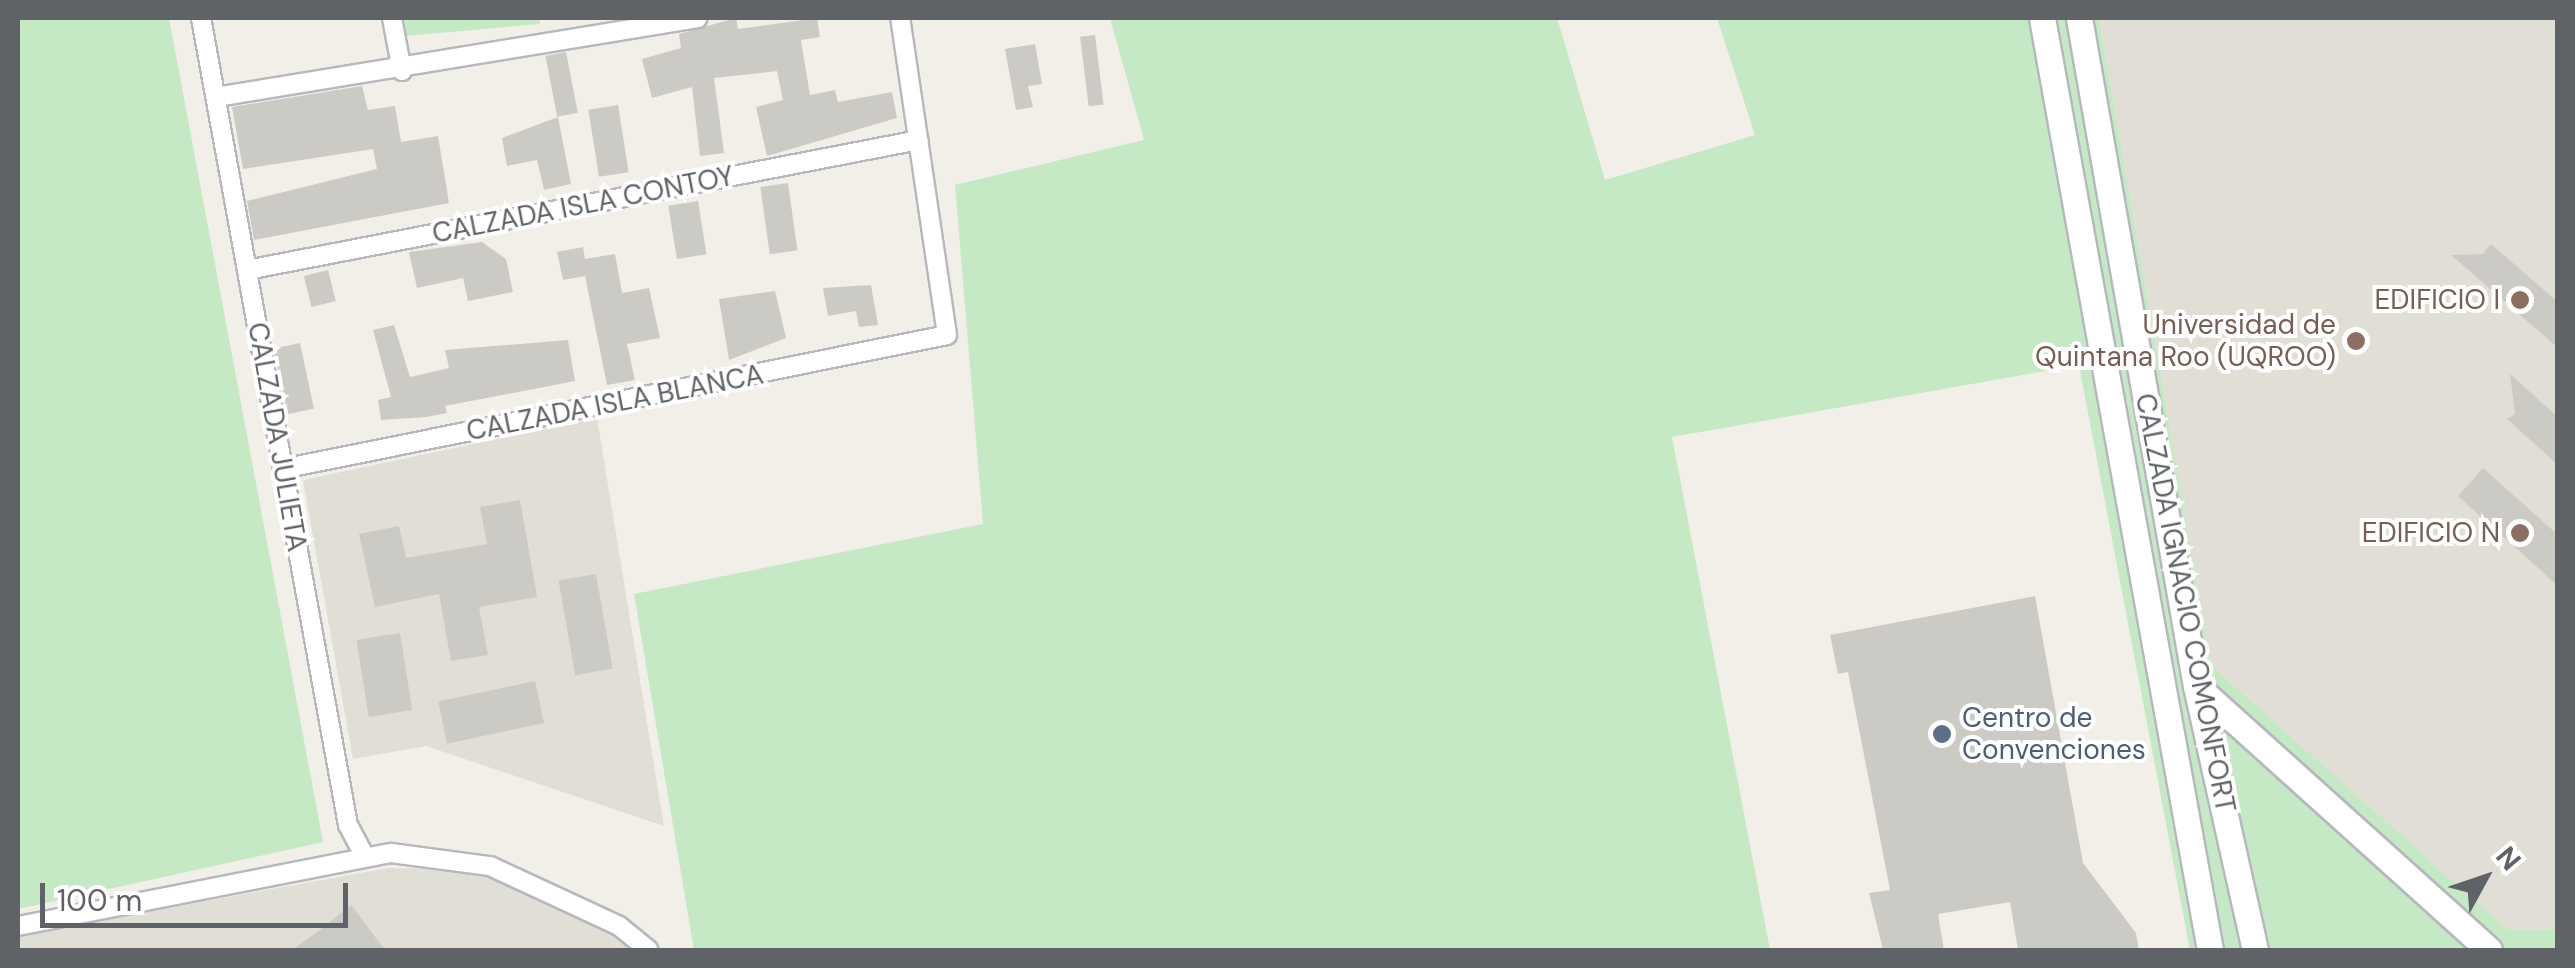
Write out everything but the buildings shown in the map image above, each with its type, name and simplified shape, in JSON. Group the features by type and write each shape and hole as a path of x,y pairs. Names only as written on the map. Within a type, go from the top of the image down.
{"main road":[{"name":"CALZADA IGNACIO COMONFORT","path":"2042,18 2210,950"},
{"name":"CALZADA IGNACIO COMONFORT","path":"2079,18 2196,686 2255,950"},
{"path":"2196,686 2489,950"}],"street":[{"name":"CALZADA JULIETA","path":"201,18 348,825 363,853"},
{"path":"392,18 402,71"},
{"path":"571,18 574,39"},
{"path":"216,97 402,71 698,18"},
{"path":"900,18 919,140"},
{"name":"CALZADA ISLA CONTOY","path":"247,270 919,140"},
{"name":"CALZADA ISLA BLANCA","path":"282,469 947,335 919,140"},
{"path":"18,926 363,853 490,866 619,926 649,950"}],"shaded area":[{"name":"Universidad de Quintana Roo (UQROO)","path":"2099,18 2557,18 2557,930 2508,930 2211,665"},
{"path":"597,418 664,826 426,746 353,759 303,480"},
{"path":"388,868 479,869 574,908 643,950 18,950 18,935"}],"green space":[{"path":"18,18 169,18 323,842 18,909"},
{"path":"401,18 539,18 540,24 404,36"},
{"path":"1110,18 1557,18 1605,180 1755,135 1717,18 2099,18 2211,665 2508,930 2557,930 2557,950 2190,950 2079,365 1672,437 1770,950 694,950 634,594 983,524 955,185 1144,140"}],"place":[{"name":"EDIFICIO I","path":"2520,300"},
{"name":"Universidad de Quintana Roo (UQROO)","path":"2356,341"},
{"name":"EDIFICIO N","path":"2520,533"},
{"name":"Centro de Convenciones","path":"1942,734"}]}
